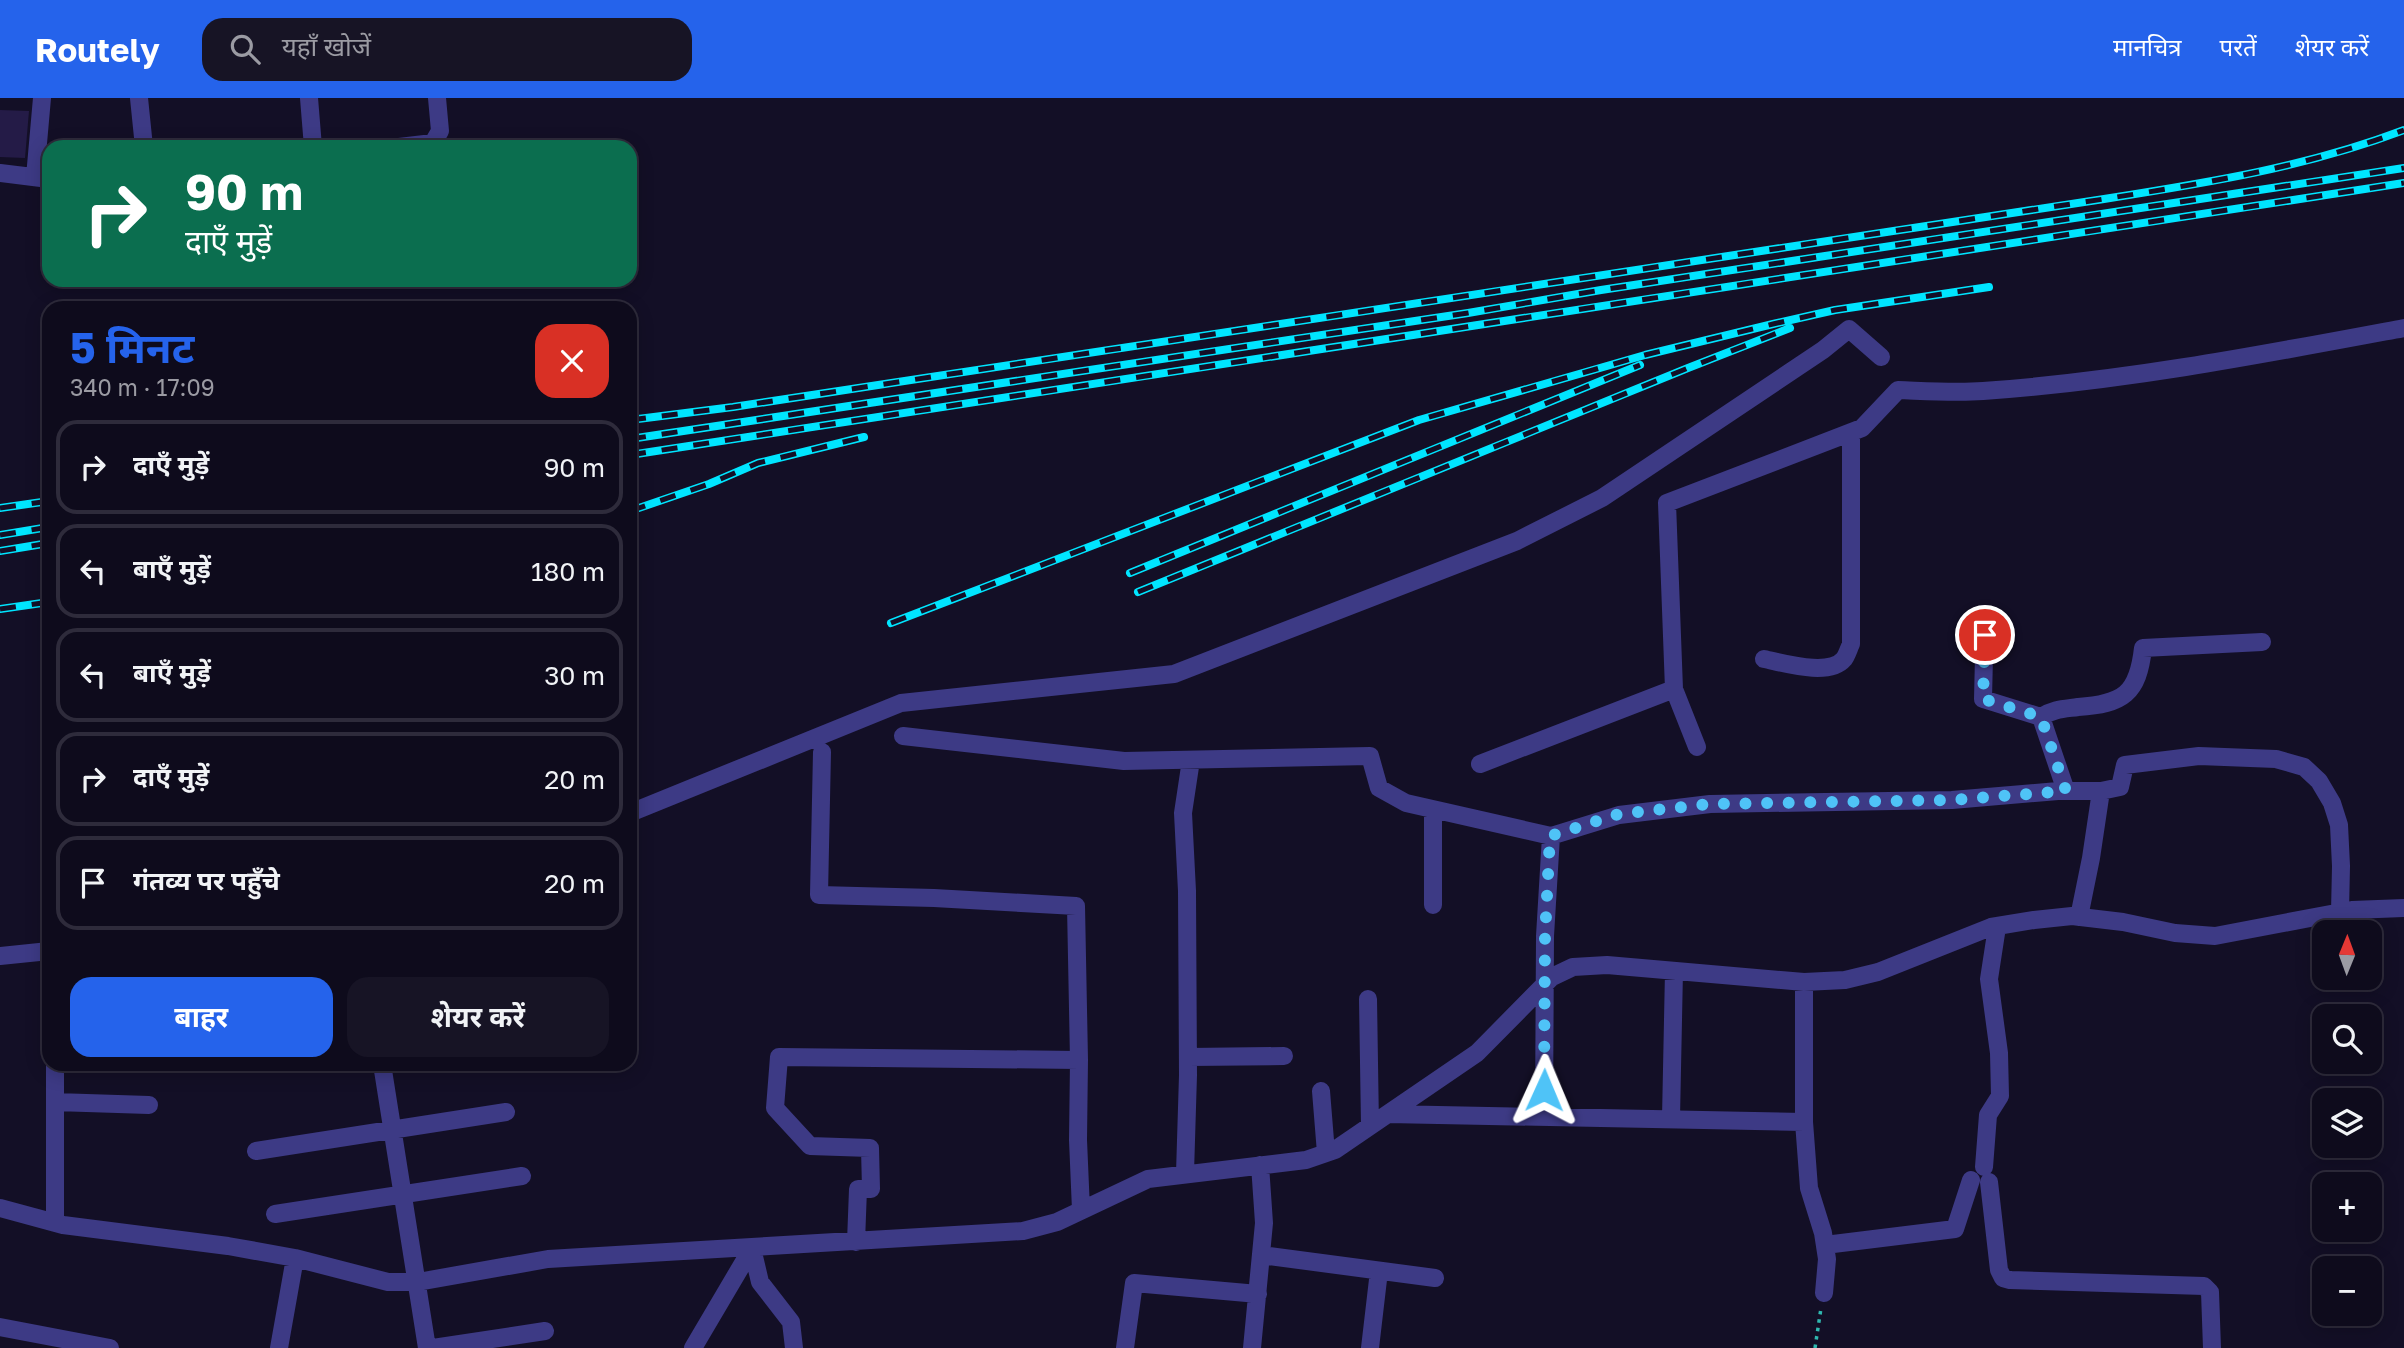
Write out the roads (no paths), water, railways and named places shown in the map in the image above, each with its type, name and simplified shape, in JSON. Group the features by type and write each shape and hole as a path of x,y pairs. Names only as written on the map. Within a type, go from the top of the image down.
{"street":[{"path":"0,173 42,178 42,98"},
{"path":"139,98 144,140"},
{"path":"309,98 312,140"},
{"path":"435,140 440,131 437,98"},
{"path":"1698,747 1674,689 1667,503 1862,428 1898,390 1982,391 2210,364 2404,328"},
{"path":"637,810 901,703 1174,674 1517,541 1602,498 1849,329 1881,357"},
{"path":"1764,659 1803,667 1831,668 1844,659 1851,644 1852,432"},
{"path":"1985,614 1983,699 2041,717 2052,710 2113,702 2132,688 2141,670 2143,648 2262,642"},
{"path":"1480,764 1674,689"},
{"path":"2041,717 2066,791"},
{"path":"903,736 1124,761 1370,756 1379,788 1406,803 1550,836 1619,814 1710,804 1952,800 2066,791 2101,791 2120,787 2125,765 2199,756 2276,759 2304,767 2319,781 2332,803 2339,825 2340,912"},
{"path":"822,752 819,895 1076,906 1081,1210"},
{"path":"1185,1173 1188,1057 1187,891 1183,813 1191,760"},
{"path":"2079,917 2101,791"},
{"path":"1433,810 1433,905"},
{"path":"1544,1116 1550,836"},
{"path":"0,1208 55,1223 228,1245 295,1258 388,1282 418,1282 548,1259 1023,1231 1057,1222 1149,1179 1306,1160 1335,1150 1477,1053 1552,977 1573,967 1607,965 1804,982 1845,980 1878,972 1997,927 2034,920 2079,917 2123,922 2175,933 2215,936 2352,910 2404,908"},
{"path":"1997,927 1989,978 2000,1096 1988,1115 1987,1174 1999,1270 2003,1278 2094,1284 2204,1286 2210,1292 2212,1348"},
{"path":"0,956 42,952"},
{"path":"1671,1118 1674,971"},
{"path":"1804,982 1804,1122 1809,1188 1827,1259 1824,1293"},
{"path":"1368,999 1370,1126"},
{"path":"1188,1057 1284,1056"},
{"path":"856,1241 858,1189 871,1189 870,1148 810,1146 775,1108 779,1057 1079,1060"},
{"path":"55,1071 55,1223"},
{"path":"383,1071 418,1282 426,1348"},
{"path":"1321,1091 1326,1153"},
{"path":"55,1102 149,1105"},
{"path":"256,1151 506,1112"},
{"path":"1388,1114 1804,1122"},
{"path":"1252,1348 1264,1223 1260,1165"},
{"path":"1825,1245 1955,1230 1971,1180 1981,1187 1987,1174"},
{"path":"275,1214 522,1177"},
{"path":"693,1348 752,1248"},
{"path":"752,1248 760,1282 791,1322 794,1348"},
{"path":"1261,1255 1434,1278"},
{"path":"279,1348 295,1258"},
{"path":"1370,1348 1379,1270"},
{"path":"1125,1348 1134,1283 1258,1294"},
{"path":"0,1327 110,1348"},
{"path":"433,1348 545,1331"}],"railway":[{"path":"637,419 733,407 2142,193 2293,164 2404,130"},
{"path":"637,438 2404,168"},
{"path":"637,454 2404,183"},
{"path":"891,623 1419,420 1645,355 1773,324 1835,310 1989,287"},
{"path":"1138,592 1790,328"},
{"path":"1130,573 1640,365"},
{"path":"637,509 709,484 758,463 864,437"},
{"path":"0,508 42,502"},
{"path":"0,535 42,528"},
{"path":"0,551 42,544"},
{"path":"0,609 42,603"}]}
